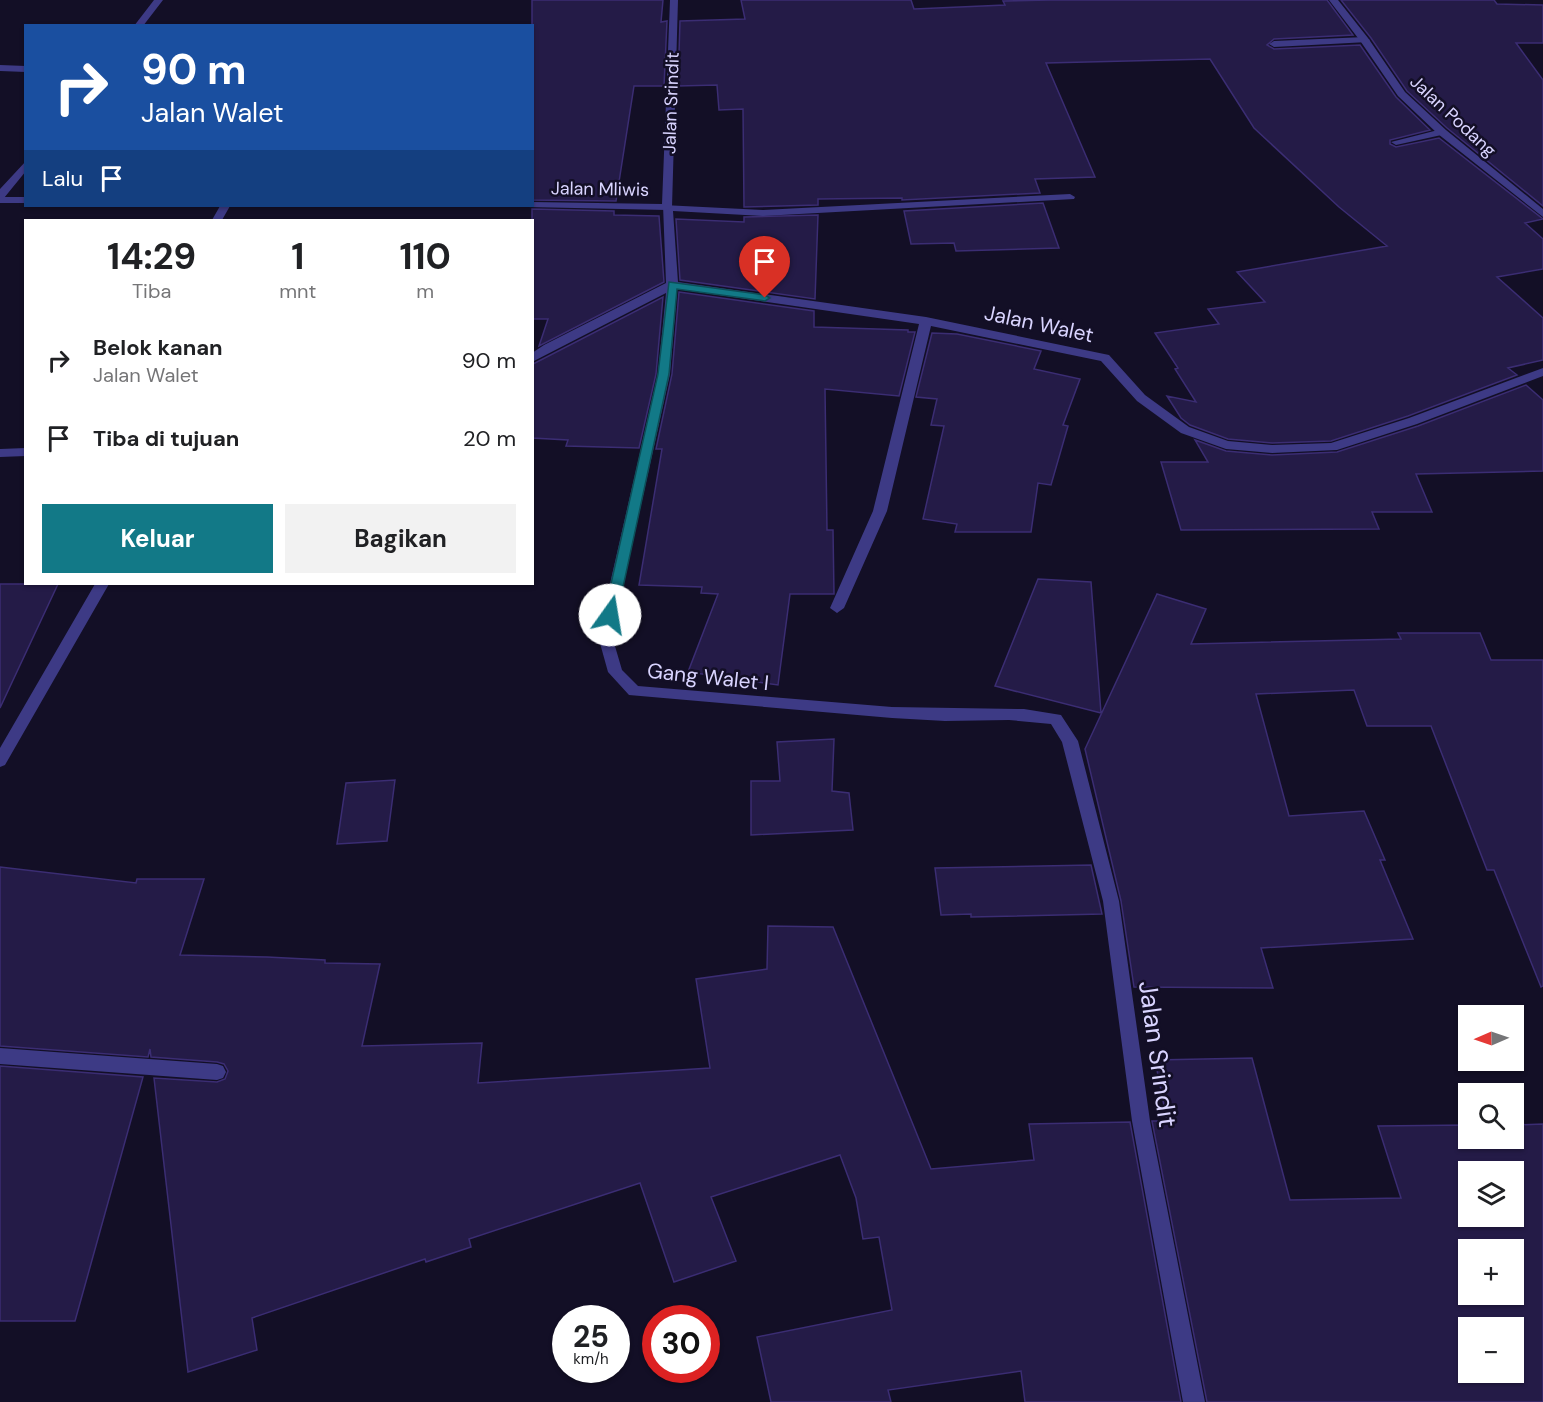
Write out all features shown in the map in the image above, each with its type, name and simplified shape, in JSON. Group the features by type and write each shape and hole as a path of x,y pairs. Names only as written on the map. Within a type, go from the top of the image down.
{"street":[{"path":"140,24 159,0"},
{"name":"Jalan Srindit","path":"667,207 675,0"},
{"name":"Jalan Podang","path":"1333,0 1365,40 1401,94 1442,132 1543,214"},
{"path":"1274,45 1365,40"},
{"path":"0,68 24,69"},
{"path":"1396,142 1442,132"},
{"path":"0,196 24,166"},
{"name":"Jalan Mliwis","path":"534,205 667,207 763,213 1070,197"},
{"path":"0,200 24,201"},
{"path":"534,358 548,348 672,285 667,207"},
{"name":"Jalan Walet","path":"672,285 926,321 1105,358 1141,398 1185,430 1226,445 1272,449 1332,447 1413,421 1543,372"},
{"name":"Gang Walet I","path":"672,285 664,374 605,636 615,672 634,691 802,707 938,715 1030,713 1056,718"},
{"path":"837,608 880,511 926,321"},
{"path":"0,453 24,452"},
{"path":"0,761 101,585"},
{"name":"Jalan Srindit","path":"1056,718 1070,741 1111,901 1141,1121 1194,1402"},
{"path":"0,1056 217,1072"}],"building":[{"path":"532,0 663,0 661,22 667,21 664,86 634,86 616,201 534,200 534,24 532,24"},
{"path":"741,0 911,0 914,9 1005,5 1003,1 1327,0 1353,35 1274,39 1267,45 1274,49 1360,45 1396,97 1430,130 1390,140 1390,144 1396,147 1439,138 1543,219 1525,223 1543,239 1543,269 1497,277 1543,318 1543,360 1508,368 1517,375 1408,416 1331,441 1272,443 1228,439 1190,425 1181,418 1167,396 1196,402 1175,369 1178,368 1155,333 1219,324 1208,309 1265,302 1237,272 1387,246 1339,207 1254,128 1210,59 1046,63 1095,177 1035,179 1040,193 902,200 902,198 818,199 818,205 744,207 743,109 719,110 717,85 678,86 680,21 745,19"},
{"path":"1341,0 1494,0 1497,4 1543,5 1543,43 1516,43 1543,80 1543,206 1447,128 1407,91 1371,38"},
{"path":"1043,203 1059,248 956,251 954,243 911,244 904,211"},
{"path":"532,209 614,211 614,215 659,216 664,282 539,346 548,319 534,319 534,219 532,219"},
{"path":"818,215 815,299 680,280 676,219 744,222 744,217"},
{"path":"679,292 814,311 814,327 915,332 899,396 825,389 827,530 833,530 834,594 790,594 778,685 688,672 718,594 701,593 702,587 639,585 662,449 656,449 672,374"},
{"path":"663,297 656,374 639,448 566,446 568,440 534,438 534,363"},
{"path":"932,333 957,334 1041,351 1034,369 1080,379 1063,425 1068,426 1051,485 1038,483 1031,532 955,532 957,524 923,519 944,426 931,425 937,399 916,397"},
{"path":"1526,385 1543,400 1543,471 1416,474 1432,512 1372,512 1379,529 1181,530 1161,462 1208,462 1195,440 1226,451 1272,455 1337,452 1418,426"},
{"path":"1038,579 1091,582 1101,713 995,686"},
{"path":"0,584 58,585 0,708"},
{"path":"1157,594 1206,609 1191,644 1401,639 1398,633 1480,633 1491,660 1543,660 1543,986 1541,987 1494,870 1487,870 1431,726 1367,726 1354,690 1256,694 1289,816 1364,811 1385,860 1380,860 1413,939 1261,948 1273,988 1134,987 1121,901 1085,749"},
{"path":"834,739 832,791 849,793 853,830 751,835 751,781 780,781 777,742"},
{"path":"395,780 387,841 337,844 346,783"},
{"path":"1091,865 1102,914 971,917 971,914 941,915 935,868"},
{"path":"0,867 136,883 137,879 204,879 180,955 267,957 325,960 325,963 380,964 362,1046 482,1043 478,1083 710,1068 696,979 767,969 768,926 833,927 931,1169 1034,1160 1029,1124 1130,1122 1181,1402 1025,1402 1021,1371 888,1390 891,1402 771,1402 757,1337 892,1310 879,1237 863,1239 856,1198 840,1155 711,1197 736,1261 674,1282 640,1183 469,1239 471,1247 426,1262 425,1259 252,1318 257,1350 188,1372 154,1078 217,1082 225,1079 228,1071 224,1064 217,1062 151,1057 150,1049 148,1057 0,1046"},
{"path":"1252,1058 1290,1200 1401,1198 1378,1126 1458,1125 1458,1149 1524,1149 1524,1125 1543,1124 1543,1402 1207,1402 1152,1121 1167,1121 1155,1060"},
{"path":"0,1066 143,1077 75,1321 0,1321"}],"route":[{"path":"610,615 664,374 672,285 765,298"}]}
